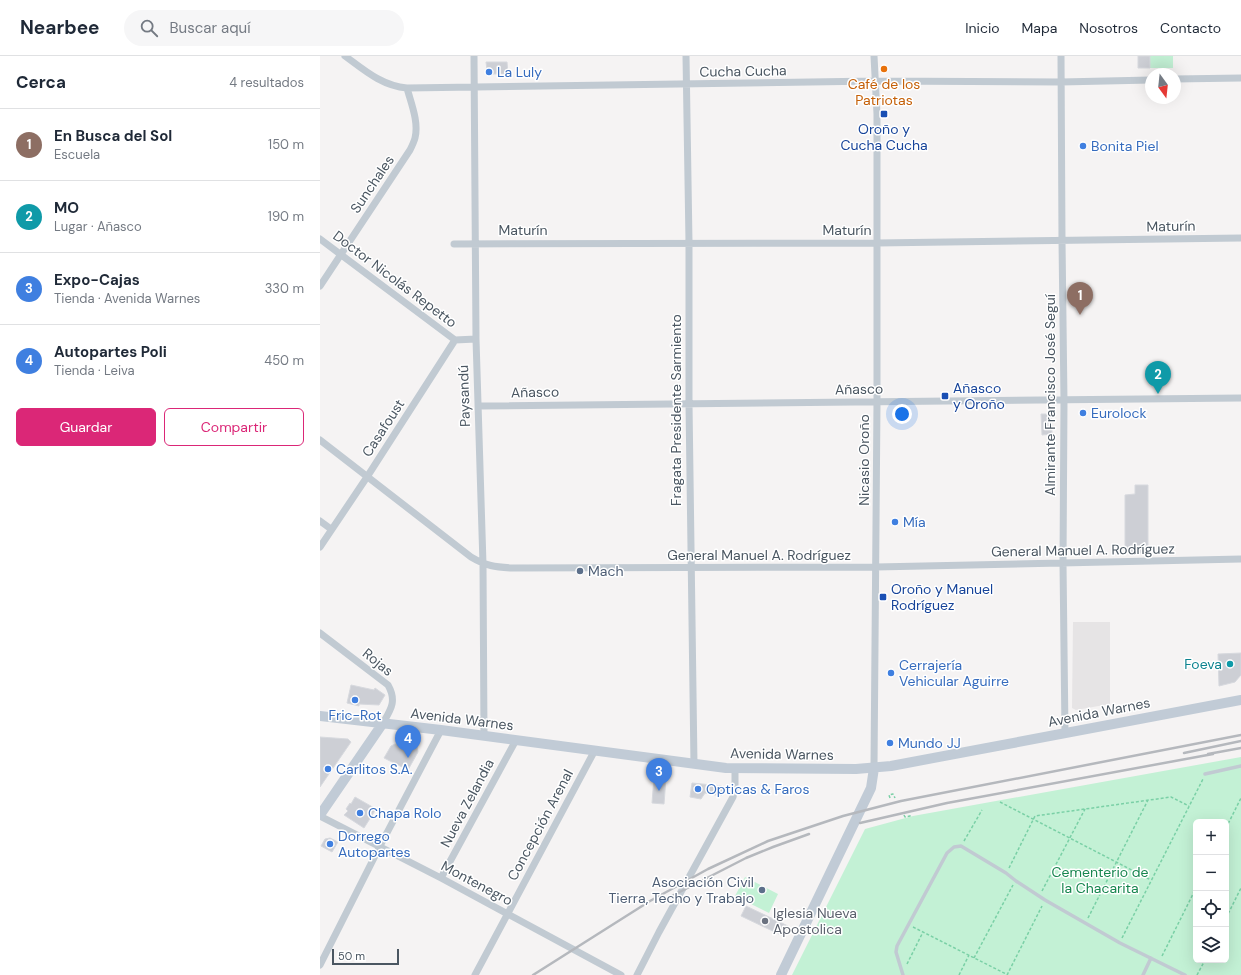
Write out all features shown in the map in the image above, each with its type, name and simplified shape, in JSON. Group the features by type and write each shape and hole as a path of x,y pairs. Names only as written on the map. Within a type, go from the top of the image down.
{"main road":[{"name":"Avenida Warnes","path":"320,716 441,730 735,769 874,768 1241,700"},
{"path":"320,815 383,723"},
{"path":"781,975 871,788 874,768"}],"street":[{"name":"Cucha Cucha","path":"345,56 376,79 392,86 407,88 875,81 1061,82 1145,80"},
{"name":"Paysandú","path":"474,56 476,339 483,564 484,736"},
{"name":"Fragata Presidente Sarmiento","path":"686,56 694,764"},
{"name":"Nicasio Oroño","path":"874,56 877,114 877,402 874,768"},
{"name":"Almirante Francisco José Seguí","path":"1061,56 1065,733"},
{"path":"1181,79 1241,78"},
{"name":"Sunchales","path":"320,286 410,150 415,138 414,118 407,88"},
{"name":"Maturín","path":"454,244 689,242 877,243 1241,238"},
{"name":"Doctor Nicolás Repetto","path":"320,239 455,340"},
{"path":"455,340 476,339"},
{"name":"Casafoust","path":"320,547 455,340"},
{"name":"Añasco","path":"478,406 1241,398"},
{"name":"General Manuel A. Rodríguez","path":"320,440 460,549 483,564 512,568 876,568 1241,559"},
{"path":"320,521 330,530"},
{"name":"Rojas","path":"320,633 388,685 392,693 393,702 383,723"},
{"path":"320,965 441,730"},
{"name":"Nueva Zelandia","path":"441,878 516,740"},
{"name":"Concepción Arenal","path":"475,975 595,750"},
{"path":"637,975 733,797 735,787 735,769"},
{"name":"Montenegro","path":"320,815 621,975"}],"lane":[{"path":"1205,774 1241,766"},
{"path":"903,974 896,952 897,946 947,852 954,847 961,846 1006,873 1045,900 1120,943 1185,975"},
{"path":"1143,975 1151,958"}],"path":[{"path":"1120,943 1205,774"},
{"path":"890,798 890,795 894,794 895,798"},
{"path":"1006,873 1035,816 1171,797 1189,806"},
{"path":"1229,822 1241,798"},
{"path":"1086,923 1148,800"},
{"path":"1000,802 1152,880"},
{"path":"1039,896 1085,809"},
{"path":"961,846 982,810"},
{"path":"904,814 905,817 910,816 909,814"},
{"path":"974,958 1016,881"},
{"path":"1229,912 1241,888"},
{"path":"1159,962 1194,891"},
{"path":"908,925 923,931 1007,975 1045,900"},
{"path":"903,974 923,931"},
{"path":"959,975 969,955"},
{"path":"1197,975 1203,963"}],"shaded area":[{"path":"1073,622 1110,622 1110,704 1076,710 1072,708"}],"green space":[{"path":"1150,56 1173,56 1173,68 1150,68"},
{"name":"Cementerio de la Chacarita","path":"1241,757 1241,975 792,975 865,829 913,816"},
{"path":"745,877 778,894 769,913 735,896"}],"building":[{"path":"1138,56 1150,56 1150,68 1138,68"},
{"path":"486,62 507,62 508,74 491,74 487,70"},
{"path":"1041,414 1048,414 1052,419 1052,434 1042,435"},
{"path":"1135,485 1148,485 1148,553 1125,553 1125,495 1135,494"},
{"name":"Foeva","path":"1241,653 1241,675 1235,682 1219,686 1218,654"},
{"path":"351,685 374,690 375,688 385,695 379,705 359,704 359,706 347,703"},
{"path":"320,737 348,739 351,742 320,787"},
{"path":"395,744 417,746 418,752 408,770 384,758 391,746"},
{"path":"654,777 666,778 664,804 652,803"},
{"path":"692,783 722,786 724,791 721,796 705,793 701,799 690,797"},
{"name":"Chapa Rolo","path":"355,797 376,809 364,828 344,815 348,811 346,809"},
{"name":"Dorrego Autopartes","path":"330,838 338,842 332,852 321,846 325,839"},
{"name":"Iglesia Nueva Apostolica","path":"746,906 788,926 783,936 741,916"}],"railway":[{"path":"533,975 650,901 708,869 768,841 843,816 901,801 1241,735"},
{"path":"1184,753 1241,741"},
{"path":"1208,754 1241,748"},
{"path":"860,823 947,803 1213,754"},
{"path":"664,900 746,858 809,834"}],"place":[{"name":"Café de los Patriotas","path":"884,69"},
{"name":"La Luly","path":"489,72"},
{"name":"Oroño y Cucha Cucha","path":"884,114"},
{"name":"Bonita Piel","path":"1083,146"},
{"name":"En Busca del Sol","path":"1080,315"},
{"name":"MO","path":"1158,394"},
{"name":"Añasco y Oroño","path":"945,396"},
{"name":"Eurolock","path":"1083,413"},
{"name":"Mía","path":"895,522"},
{"name":"Mach","path":"580,571"},
{"name":"Oroño y Manuel Rodríguez","path":"883,597"},
{"name":"Foeva","path":"1230,664"},
{"name":"Cerrajería Vehicular Aguirre","path":"891,673"},
{"name":"Fric-Rot","path":"355,700"},
{"name":"Mundo JJ","path":"890,743"},
{"name":"Autopartes Poli","path":"408,758"},
{"name":"Carlitos S.A.","path":"328,769"},
{"name":"Opticas & Faros","path":"698,789"},
{"name":"Expo-Cajas","path":"659,791"},
{"name":"Chapa Rolo","path":"360,813"},
{"name":"Dorrego Autopartes","path":"330,844"},
{"name":"Asociación Civil Tierra, Techo y Trabajo","path":"762,890"},
{"name":"Iglesia Nueva Apostolica","path":"765,921"}]}
